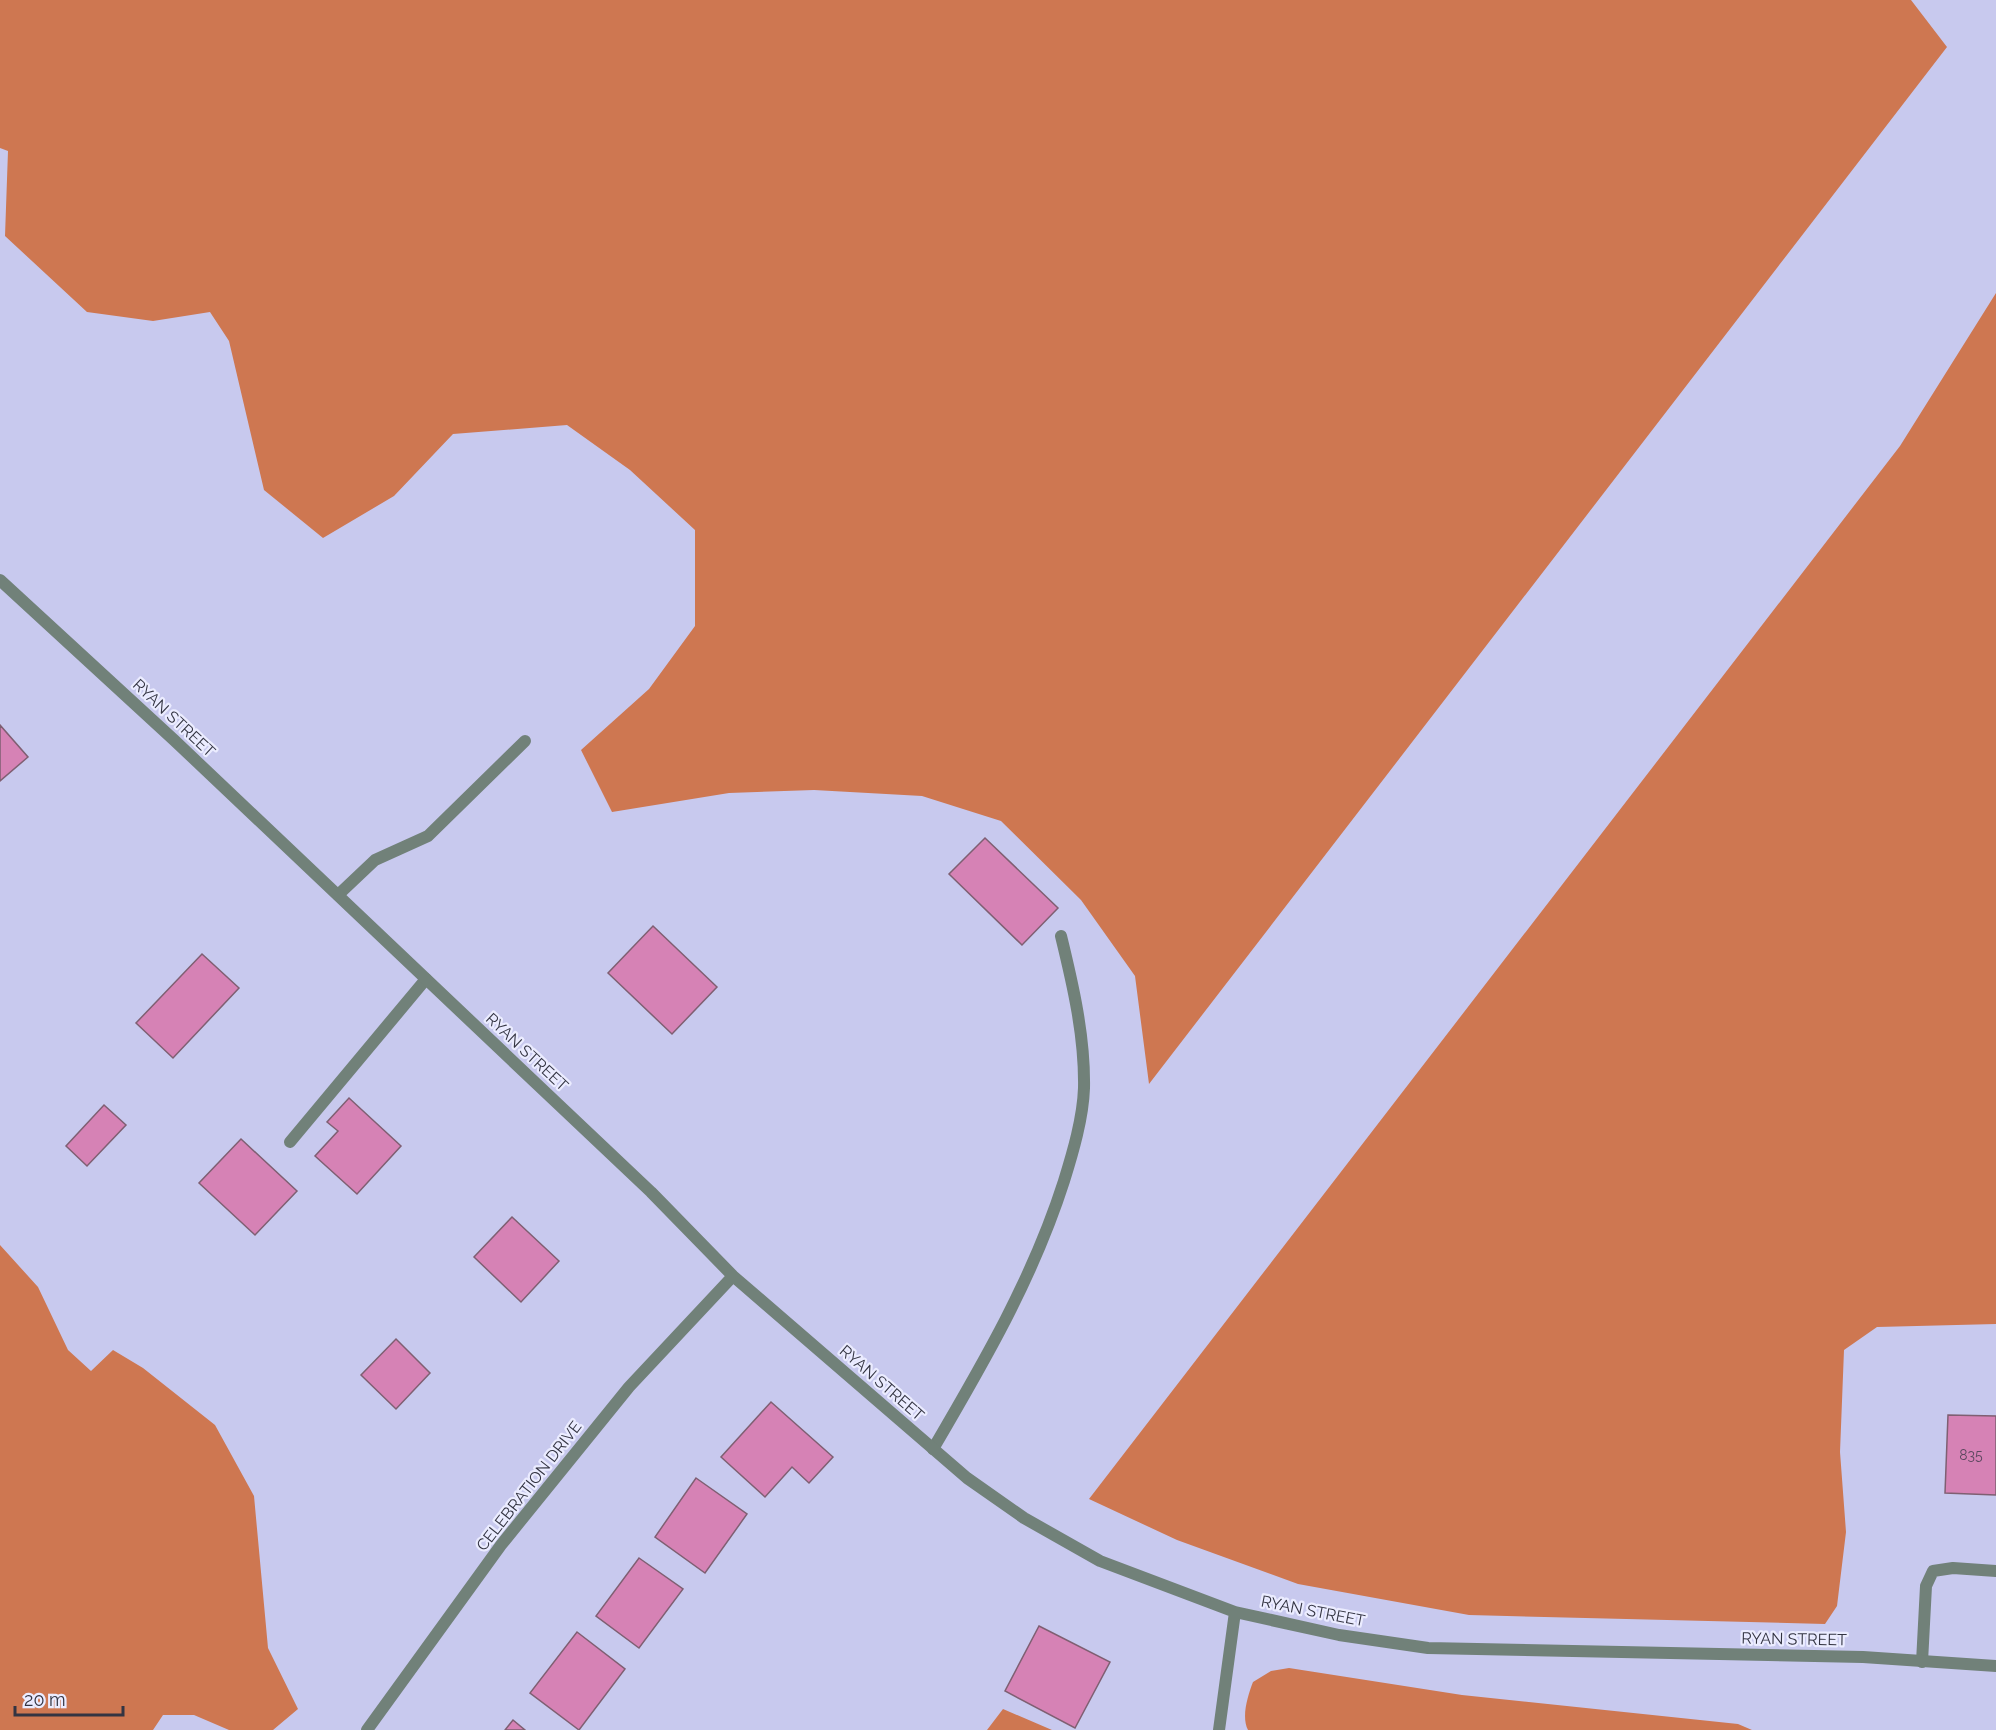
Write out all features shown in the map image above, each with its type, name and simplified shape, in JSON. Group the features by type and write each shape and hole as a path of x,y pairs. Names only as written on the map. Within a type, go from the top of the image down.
{"street":[{"name":"RYAN STREET","path":"0,580 174,740 651,1192 733,1276 967,1478 1024,1518 1100,1561 1235,1612 1339,1635 1428,1648 1863,1657 1996,1666"},
{"path":"338,895 375,860 428,836 525,741"},
{"path":"933,1449 998,1338 1031,1269 1053,1216 1074,1149 1084,1089 1079,1028 1061,936"},
{"path":"290,1142 426,979"},
{"name":"CELEBRATION DRIVE","path":"368,1730 501,1545 628,1387 733,1276"},
{"path":"1922,1662 1926,1586 1933,1571 1953,1568 1996,1571"},
{"path":"1219,1730 1235,1612"}],"shaded area":[{"path":"0,0 1911,0 1947,47 1149,1084 1135,976 1081,900 1001,821 922,796 814,790 729,793 612,812 581,750 649,689 695,626 695,530 630,470 567,425 453,434 394,496 323,538 264,490 229,341 210,312 153,321 87,312 5,236 8,151 0,148"},
{"path":"1996,293 1996,1324 1877,1327 1844,1350 1840,1452 1846,1532 1837,1606 1825,1624 1469,1615 1298,1584 1177,1540 1089,1499 1900,446"},
{"path":"0,1245 38,1287 68,1350 91,1371 113,1350 143,1368 215,1425 254,1496 268,1648 298,1709 273,1730 229,1730 194,1715 163,1715 153,1730 0,1730"},
{"path":"1289,1668 1462,1695 1738,1724 1752,1730 1248,1730 1245,1713 1253,1682 1271,1671"},
{"path":"1003,1709 1052,1730 987,1730"}],"building":[{"path":"0,725 28,757 0,781"},
{"path":"985,838 1058,908 1022,945 949,874"},
{"path":"653,926 717,987 672,1034 608,973"},
{"path":"202,954 239,988 173,1058 136,1023"},
{"path":"349,1098 401,1146 357,1194 315,1156 338,1131 327,1122"},
{"path":"104,1105 126,1125 87,1166 66,1146"},
{"path":"241,1139 297,1191 255,1235 199,1183"},
{"path":"512,1217 559,1261 521,1302 474,1257"},
{"path":"396,1339 430,1373 396,1409 361,1375"},
{"path":"771,1402 833,1457 809,1483 792,1467 765,1497 721,1457"},
{"path":"1948,1415 1996,1416 1996,1495 1945,1493"},
{"path":"696,1478 747,1514 705,1573 655,1537"},
{"path":"639,1558 683,1589 639,1648 596,1616"},
{"path":"1039,1626 1110,1662 1075,1728 1005,1691"},
{"path":"577,1632 625,1669 579,1730 530,1693"},
{"path":"513,1720 525,1730 505,1730"}]}
